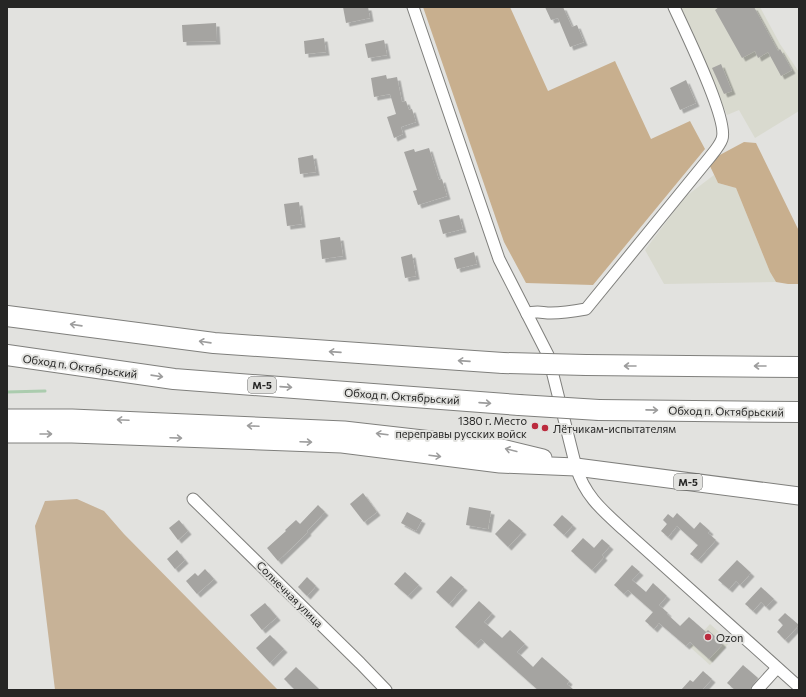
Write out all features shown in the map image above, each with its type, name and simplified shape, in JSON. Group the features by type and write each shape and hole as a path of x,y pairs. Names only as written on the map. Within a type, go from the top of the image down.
{"highway":[{"path":"7,316 214,344 503,363 799,367"},
{"name":"Обход п. Октябрьский","path":"7,355 174,378 519,405 599,410 799,412"}],"main road":[{"path":"7,418 72,418 344,430 502,448 576,467"},
{"path":"7,434 72,434 342,444 500,464 576,467"},
{"name":"М-5","path":"576,467 799,496"}],"street":[{"path":"413,7 499,259 550,360 580,480 599,507 799,687"},
{"path":"527,314 534,311 551,313 586,309 710,157 723,138 721,119 711,89 674,7"},
{"name":"Солнечная улица","path":"193,499 386,690"},
{"path":"757,690 777,668"}],"shaded area":[{"path":"423,7 510,7 548,91 615,61 651,139 690,121 705,149 593,285 526,283 504,242"},
{"path":"681,7 760,7 780,44 799,72 799,111 755,138 739,110 727,115"},
{"path":"744,142 756,143 799,231 799,284 776,282 770,272 736,188 718,183 709,164 716,157"},
{"path":"714,175 718,183 736,188 770,272 776,282 664,284 645,250 685,197"},
{"path":"77,499 104,511 124,534 278,690 55,690 35,526 45,501"},
{"path":"710,624 730,642 710,665 690,647"}],"building":[{"path":"343,7 368,7 370,18 346,23"},
{"path":"545,7 563,7 572,27 577,25 584,42 570,47 558,18 551,20"},
{"path":"719,7 754,7 778,51 780,49 792,70 781,76 768,52 758,58 755,51 742,58 715,10"},
{"path":"216,23 217,41 183,42 182,25"},
{"path":"324,38 326,52 305,54 304,41"},
{"path":"384,40 387,55 368,58 365,44"},
{"path":"721,64 732,91 724,94 712,68"},
{"path":"386,75 387,79 397,77 402,102 406,101 409,110 412,109 416,122 401,127 403,134 394,138 387,117 396,114 390,94 374,97 371,78"},
{"path":"686,80 696,103 680,110 670,88"},
{"path":"429,148 439,180 442,179 447,196 418,205 413,191 417,190 404,152 414,149 415,152"},
{"path":"313,155 316,172 300,174 298,158"},
{"path":"299,202 302,224 287,226 284,204"},
{"path":"459,215 463,229 443,234 439,220"},
{"path":"340,237 343,256 322,259 320,240"},
{"path":"474,252 477,264 457,269 454,258"},
{"path":"412,254 416,276 405,278 401,257"},
{"path":"363,493 377,512 364,522 350,504"},
{"path":"318,505 325,512 307,531 308,532 278,561 267,548 296,520 300,524"},
{"path":"469,507 491,511 488,529 466,525"},
{"path":"407,512 422,520 416,531 401,523"},
{"path":"677,513 694,529 700,522 710,531 708,533 716,540 698,560 690,554 698,545 677,526 668,537 661,531 667,524 663,520 668,514 673,518"},
{"path":"562,515 573,525 564,535 553,525"},
{"path":"509,519 523,531 508,547 495,534"},
{"path":"179,520 188,531 178,540 169,528"},
{"path":"583,538 594,548 602,539 610,546 602,555 604,557 592,570 571,551"},
{"path":"177,550 185,560 175,569 167,559"},
{"path":"737,560 751,573 740,585 736,581 729,589 718,580"},
{"path":"632,565 640,572 632,580 646,592 653,583 667,596 659,605 680,626 689,617 706,632 708,630 723,644 709,659 690,642 686,646 659,623 654,629 645,621 653,612 628,590 624,594 614,585"},
{"path":"205,569 214,579 197,594 186,581 195,573 198,576"},
{"path":"405,572 419,585 408,596 394,584"},
{"path":"451,576 464,587 449,604 436,592"},
{"path":"307,577 316,586 307,596 298,587"},
{"path":"761,587 774,599 766,607 761,602 753,611 745,604"},
{"path":"479,601 492,613 484,622 502,638 510,630 525,644 517,652 533,667 542,657 569,681 567,684 574,690 538,690 481,639 475,645 455,627"},
{"path":"265,603 277,617 262,630 250,615"},
{"path":"785,613 799,625 785,640 777,632 783,625 778,620"},
{"path":"270,635 284,649 270,663 256,648"},
{"path":"743,665 758,678 749,690 735,690 727,683"},
{"path":"296,667 320,690 295,690 284,679"},
{"path":"703,671 712,679 702,690 681,690 690,680 693,682"}],"waterway":[{"path":"7,392 45,391"}],"place":[{"name":"1380 г. Место переправы русских войск","path":"535,426"},
{"name":"Лётчикам-испытателям","path":"545,428"},
{"name":"Ozon","path":"708,637"}]}
